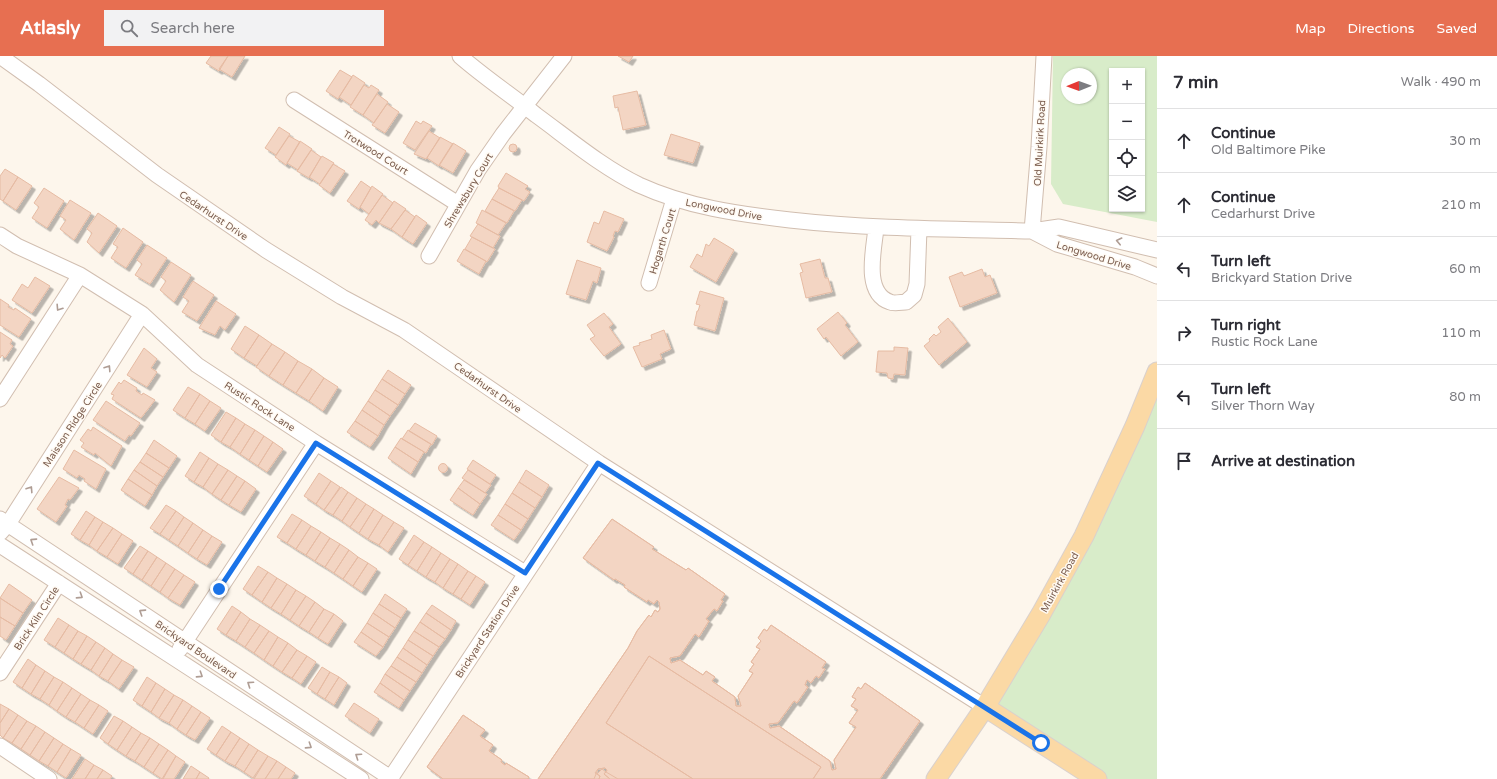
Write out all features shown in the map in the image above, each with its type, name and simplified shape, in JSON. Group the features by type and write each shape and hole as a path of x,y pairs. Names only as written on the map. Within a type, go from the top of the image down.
{"main road":[{"name":"Muirkirk Road","path":"936,779 985,707 1041,614 1084,536 1135,426 1157,372"},
{"path":"985,707 1097,779"}],"street":[{"name":"Cedarhurst Drive","path":"0,56 39,84 157,176 205,210 342,297 424,342 598,463 985,707"},
{"name":"Longwood Drive","path":"460,56 581,148 615,171 639,184 674,199 705,208 748,216 876,228 1032,230 1059,227 1157,250"},
{"name":"Shrewsbury Court","path":"429,256 482,164 503,134 526,107 564,56"},
{"name":"Old Muirkirk Road","path":"1032,230 1039,147 1044,56"},
{"name":"Trotwood Court","path":"294,100 458,204"},
{"name":"Hogarth Court","path":"649,283 674,199"},
{"path":"876,228 873,278 877,293 890,302 906,302 914,295 917,284 919,229"},
{"name":"Longwood Drive","path":"1032,230 1057,244 1135,267 1157,276"},
{"name":"Rustic Rock Lane","path":"0,235 17,246 80,275 142,314 197,365 316,443 525,573"},
{"path":"0,399 80,275"},
{"name":"Maisson Ridge Circle","path":"2,525 142,314"},
{"path":"174,658 184,640 316,443"},
{"name":"Brickyard Station Drive","path":"391,779 598,463"},
{"name":"Brickyard Boulevard","path":"2,525 184,640 391,779"},
{"name":"Brickyard Boulevard","path":"0,545 360,779"},
{"name":"Brick Kiln Circle","path":"0,673 59,583"},
{"path":"0,746 49,779"}],"green space":[{"path":"1053,56 1157,56 1157,222 1063,204 1051,184"},
{"path":"1157,371 1157,779 1097,779 985,707 1081,542"}],"building":[{"path":"211,56 228,56 219,71 206,63"},
{"path":"228,56 245,56 232,77 219,69"},
{"path":"618,56 633,56 629,62"},
{"path":"340,70 352,77 338,99 326,91"},
{"path":"353,75 365,83 351,105 339,97"},
{"path":"364,85 369,88 371,85 379,90 363,115 350,107"},
{"path":"637,91 646,125 623,130 618,107 615,108 613,96"},
{"path":"377,94 388,102 374,123 363,115"},
{"path":"387,104 399,112 385,133 372,125"},
{"path":"416,121 421,124 423,121 432,126 415,150 403,143"},
{"path":"279,127 290,134 276,155 265,148"},
{"path":"429,131 440,138 426,159 414,154"},
{"path":"671,134 700,143 693,163 664,155"},
{"path":"289,136 300,142 286,165 275,157"},
{"path":"440,137 453,144 439,166 427,158"},
{"path":"300,141 312,149 298,170 287,163"},
{"path":"453,143 466,151 453,173 439,165"},
{"path":"511,144 515,144 517,148 515,152 511,152 509,150 509,146"},
{"path":"311,150 321,157 309,178 297,171"},
{"path":"322,156 334,163 320,184 309,177"},
{"path":"333,164 345,171 330,193 319,185"},
{"path":"5,169 18,177 3,201 0,199 0,176"},
{"path":"506,173 528,186 525,189 530,192 524,201 499,188 498,186"},
{"path":"18,177 32,186 16,210 3,201"},
{"path":"361,181 371,188 359,209 347,201"},
{"path":"372,186 383,194 369,214 360,207"},
{"path":"44,188 64,201 47,228 32,218 39,207 34,203"},
{"path":"499,188 522,200 515,211 492,199"},
{"path":"382,195 393,203 379,223 376,220 372,225 365,220"},
{"path":"492,199 514,211 507,223 485,211"},
{"path":"70,200 91,213 74,240 60,229 66,220 60,216"},
{"path":"394,201 406,209 391,229 379,223"},
{"path":"405,210 415,217 402,237 391,229"},
{"path":"482,210 506,223 498,235 476,223"},
{"path":"604,211 624,219 618,232 615,231 614,237 607,251 587,242 594,222 599,224"},
{"path":"98,213 117,226 99,253 87,242 92,233 87,229"},
{"path":"416,215 427,223 413,244 402,237"},
{"path":"478,224 500,236 493,248 470,236"},
{"path":"123,228 143,242 126,268 111,258 118,247 113,244"},
{"path":"472,237 495,249 487,262 465,249"},
{"path":"714,238 734,250 716,282 690,267 697,254 702,257 706,244 709,246"},
{"path":"147,245 167,258 150,284 135,275 142,264 137,260"},
{"path":"464,249 486,261 479,274 457,261"},
{"path":"820,259 825,278 828,278 832,292 806,298 800,273 803,272 800,264"},
{"path":"577,260 601,268 597,283 593,281 586,300 566,294"},
{"path":"171,262 191,275 174,302 160,290 166,281 161,277"},
{"path":"982,269 985,277 990,275 997,293 960,307 949,277 962,272 964,276"},
{"path":"35,277 50,286 32,313 12,300 22,284 28,288"},
{"path":"193,281 214,295 197,321 182,312 189,301 183,297"},
{"path":"700,291 724,298 715,331 694,325 700,305 696,304"},
{"path":"0,299 9,305 8,307 14,310 15,308 31,319 19,337 0,325"},
{"path":"216,301 236,314 225,330 220,326 215,335 199,328"},
{"path":"838,312 847,323 845,325 858,342 841,356 826,337 824,339 817,329"},
{"path":"604,313 613,324 609,327 621,344 604,356 590,339 595,336 587,325"},
{"path":"948,318 967,342 939,365 924,346 930,341 929,339 934,334 936,336 941,332 938,327"},
{"path":"245,326 259,335 244,358 231,349"},
{"path":"664,330 671,349 660,354 662,359 642,367 633,347 640,345 639,343 652,339 651,335"},
{"path":"0,332 12,340 10,344 13,346 5,358 2,355 0,358"},
{"path":"259,335 272,344 257,366 244,358"},
{"path":"272,344 285,352 269,376 256,367"},
{"path":"894,347 908,348 905,375 894,374 893,379 888,378 887,373 876,372 878,351 894,351"},
{"path":"144,348 157,359 151,368 157,372 147,387 127,375"},
{"path":"285,352 298,361 283,385 269,376"},
{"path":"298,361 312,369 296,393 283,385"},
{"path":"312,369 324,378 309,401 296,393"},
{"path":"388,370 411,385 405,394 382,379"},
{"path":"324,378 338,387 323,411 309,401"},
{"path":"382,379 405,394 398,405 375,390"},
{"path":"124,380 137,388 136,391 142,395 143,393 155,400 141,418 112,399 114,395 111,394 119,382 121,384"},
{"path":"188,387 200,394 185,418 173,410"},
{"path":"375,390 398,405 390,416 368,401"},
{"path":"200,394 210,401 195,424 185,418"},
{"path":"106,401 140,423 131,436 129,435 125,441 93,420"},
{"path":"210,401 221,408 205,431 195,424"},
{"path":"368,401 390,416 384,425 362,410"},
{"path":"362,410 384,425 378,436 355,421"},
{"path":"226,412 236,418 221,442 211,435"},
{"path":"236,418 245,424 230,447 221,442"},
{"path":"355,421 378,436 370,447 347,432"},
{"path":"415,423 437,436 432,445 409,431"},
{"path":"245,424 255,430 240,454 230,447"},
{"path":"93,427 122,446 111,466 95,453 94,455 81,447 84,443 80,440 88,429 91,431"},
{"path":"255,430 264,436 249,460 240,454"},
{"path":"408,430 431,444 426,453 402,439"},
{"path":"264,436 273,442 258,466 249,460"},
{"path":"401,438 424,452 418,462 395,447"},
{"path":"154,440 177,456 169,468 146,453"},
{"path":"273,442 283,449 267,472 258,466"},
{"path":"395,447 418,462 411,474 388,458"},
{"path":"74,450 106,469 96,489 84,481 85,479 79,475 77,478 63,469"},
{"path":"200,452 209,458 194,482 185,476"},
{"path":"146,453 169,468 163,477 140,462"},
{"path":"209,458 218,464 203,487 194,482"},
{"path":"473,460 496,475 490,484 467,469"},
{"path":"140,462 163,477 157,486 134,470"},
{"path":"218,464 228,470 212,494 203,487"},
{"path":"441,464 445,464 447,468 445,472 441,472 439,470 439,466"},
{"path":"134,470 157,486 152,495 128,479"},
{"path":"228,470 237,476 221,500 212,494"},
{"path":"468,470 491,485 485,493 462,478"},
{"path":"526,470 549,485 542,497 519,482"},
{"path":"319,473 331,481 316,504 304,496"},
{"path":"237,476 245,481 229,505 221,500"},
{"path":"59,477 79,488 70,500 68,499 65,505 67,506 56,522 37,509"},
{"path":"128,479 152,495 145,506 121,490"},
{"path":"464,480 487,494 480,504 458,488"},
{"path":"245,481 256,489 241,512 229,505"},
{"path":"331,481 340,487 324,510 316,504"},
{"path":"519,482 542,497 535,508 512,493"},
{"path":"341,487 348,492 333,515 324,510"},
{"path":"458,488 480,504 473,515 450,500"},
{"path":"348,492 357,498 342,521 333,515"},
{"path":"512,493 535,508 528,519 505,504"},
{"path":"357,498 366,504 350,527 342,521"},
{"path":"366,504 374,509 359,533 350,527"},
{"path":"505,504 528,519 521,530 498,515"},
{"path":"166,505 176,511 160,534 150,528"},
{"path":"374,509 383,515 368,539 359,533"},
{"path":"86,511 95,517 80,540 71,534"},
{"path":"176,511 184,517 169,540 160,534"},
{"path":"292,514 302,520 287,543 277,537"},
{"path":"383,515 394,522 379,545 368,539"},
{"path":"498,515 521,530 514,540 491,525"},
{"path":"95,517 103,522 89,545 80,540"},
{"path":"184,517 193,523 178,546 169,540"},
{"path":"612,519 654,547 652,549 686,570 688,568 725,594 717,611 714,609 706,619 709,621 699,637 695,634 680,656 670,658 671,663 680,660 703,675 706,671 715,677 712,681 735,697 736,706 741,706 738,696 753,673 749,671 754,664 751,662 760,649 756,647 761,641 758,638 764,629 767,631 771,625 826,662 822,668 825,669 819,678 816,676 811,683 807,680 805,685 808,687 797,703 794,701 778,723 769,724 770,728 779,726 830,761 832,770 836,769 834,760 856,727 849,723 858,710 851,706 856,699 852,697 858,687 861,689 865,683 920,721 880,779 813,779 821,767 649,656 606,723 693,779 618,779 606,772 607,770 605,768 598,769 594,779 538,779 628,648 637,631 649,615 651,617 655,610 658,612 660,609 659,602 657,600 654,604 648,600 647,602 624,587 625,585 615,579 614,580 583,558"},
{"path":"612,519 654,547 652,549 686,570 688,568 725,594 717,611 714,609 706,619 709,621 699,637 695,634 680,656 670,658 671,663 680,660 703,675 706,671 715,677 712,681 735,697 736,706 741,706 738,696 753,673 749,671 754,664 751,662 760,649 756,647 761,641 758,638 764,629 767,631 771,625 826,662 822,668 825,669 819,678 816,676 811,683 807,680 805,685 808,687 797,703 794,701 778,723 769,724 770,728 779,726 830,761 832,770 836,769 834,760 856,727 849,723 858,710 851,706 856,699 852,697 858,687 861,689 865,683 920,721 880,779 610,779 604,774 607,770 605,768 598,769 595,773 600,776 599,779 538,779 628,648 637,631 649,615 651,617 655,610 658,612 660,609 659,602 657,600 654,604 648,600 647,602 624,587 625,585 615,579 614,580 583,558"},
{"path":"302,520 311,526 296,549 287,543"},
{"path":"103,522 113,528 97,551 89,545"},
{"path":"394,522 404,528 388,552 379,545"},
{"path":"193,523 203,530 188,553 178,546"},
{"path":"311,526 321,532 306,555 296,549"},
{"path":"113,528 122,534 107,557 97,551"},
{"path":"203,530 212,536 197,559 188,553"},
{"path":"321,532 330,538 315,561 306,555"},
{"path":"122,534 133,541 118,564 107,557"},
{"path":"414,535 424,542 408,565 399,559"},
{"path":"212,536 222,542 207,565 197,559"},
{"path":"330,538 340,544 325,567 315,561"},
{"path":"424,542 432,547 417,571 408,565"},
{"path":"340,544 349,550 334,573 325,567"},
{"path":"140,546 148,551 133,574 124,568"},
{"path":"432,547 441,553 426,577 417,571"},
{"path":"349,550 358,557 343,579 334,573"},
{"path":"148,551 157,557 142,580 133,574"},
{"path":"441,553 450,559 435,582 426,577"},
{"path":"157,557 166,563 151,586 142,580"},
{"path":"358,557 368,563 353,586 343,579"},
{"path":"450,559 458,564 443,588 435,582"},
{"path":"166,563 175,569 160,592 151,586"},
{"path":"368,563 377,569 362,592 353,586"},
{"path":"458,564 468,571 453,594 443,588"},
{"path":"258,566 268,572 252,595 243,589"},
{"path":"175,569 184,575 168,598 160,592"},
{"path":"468,571 476,576 461,599 453,594"},
{"path":"268,572 277,578 262,602 252,595"},
{"path":"184,575 195,582 180,605 168,598"},
{"path":"476,576 485,582 470,605 461,599"},
{"path":"277,578 287,584 271,608 262,602"},
{"path":"9,584 32,600 23,613 0,598"},
{"path":"287,584 296,590 281,614 271,608"},
{"path":"296,590 306,596 290,620 281,614"},
{"path":"385,594 407,609 401,618 379,604"},
{"path":"306,596 315,602 299,626 290,620"},
{"path":"0,598 23,613 15,626 0,617"},
{"path":"315,602 324,609 309,632 299,626"},
{"path":"379,604 401,618 395,628 373,613"},
{"path":"432,605 456,621 451,630 426,613"},
{"path":"232,606 241,612 226,635 217,629"},
{"path":"324,609 334,614 318,638 309,632"},
{"path":"241,612 250,619 236,641 226,635"},
{"path":"373,613 395,628 389,637 367,623"},
{"path":"426,613 451,630 445,639 420,622"},
{"path":"334,614 343,621 328,644 318,638"},
{"path":"0,617 15,626 6,640 0,636"},
{"path":"58,618 69,625 55,647 44,640"},
{"path":"250,619 260,625 245,647 236,641"},
{"path":"420,622 445,639 439,647 414,631"},
{"path":"367,623 389,637 383,647 361,632"},
{"path":"69,625 78,631 64,653 55,647"},
{"path":"260,625 269,631 254,653 245,647"},
{"path":"78,631 87,636 73,659 64,653"},
{"path":"269,631 278,637 264,660 254,653"},
{"path":"414,631 439,647 433,656 408,640"},
{"path":"361,632 383,647 376,656 354,642"},
{"path":"87,636 96,642 81,664 73,659"},
{"path":"278,637 288,643 273,666 264,660"},
{"path":"408,640 433,656 427,665 403,648"},
{"path":"96,642 105,648 91,670 81,664"},
{"path":"288,643 297,650 282,672 273,666"},
{"path":"105,648 113,654 99,676 91,670"},
{"path":"403,648 427,665 422,673 397,657"},
{"path":"297,650 307,656 292,678 282,672"},
{"path":"113,654 122,660 108,681 99,676"},
{"path":"307,656 316,662 301,684 292,678"},
{"path":"649,656 821,767 813,779 693,779 606,723"},
{"path":"397,657 422,673 416,682 391,666"},
{"path":"28,659 36,665 22,688 13,682"},
{"path":"122,660 134,667 119,689 108,681"},
{"path":"36,665 45,671 31,694 22,688"},
{"path":"391,666 416,682 410,691 385,674"},
{"path":"322,667 330,672 317,694 308,688"},
{"path":"45,671 54,677 40,699 31,694"},
{"path":"330,672 339,677 325,699 317,694"},
{"path":"385,674 410,691 404,700 380,683"},
{"path":"54,677 63,682 49,705 40,699"},
{"path":"147,677 156,683 142,706 133,700"},
{"path":"339,677 347,683 334,705 325,699"},
{"path":"63,682 72,688 57,711 49,705"},
{"path":"156,683 165,689 151,712 142,706"},
{"path":"380,683 404,700 399,708 374,692"},
{"path":"72,688 81,694 66,717 57,711"},
{"path":"165,689 174,695 159,718 151,712"},
{"path":"81,694 90,700 75,722 66,717"},
{"path":"174,695 183,700 169,723 159,718"},
{"path":"90,700 99,705 84,728 75,722"},
{"path":"183,700 192,706 177,729 169,723"},
{"path":"354,703 379,719 370,733 345,716"},
{"path":"0,704 9,709 0,723"},
{"path":"99,705 108,711 93,734 84,728"},
{"path":"192,706 201,712 186,735 177,729"},
{"path":"9,709 18,715 3,738 0,735 0,723"},
{"path":"201,712 210,718 195,740 186,735"},
{"path":"18,715 27,721 12,743 3,738"},
{"path":"463,715 485,730 480,736 493,745 489,751 502,760 501,762 505,765 506,763 529,777 528,779 443,779 427,767"},
{"path":"463,715 485,730 480,736 493,745 489,751 502,760 501,762 505,765 506,763 529,777 528,779 443,779 427,767"},
{"path":"114,716 123,721 108,744 100,738"},
{"path":"27,721 36,726 21,749 12,743"},
{"path":"123,721 132,727 117,750 108,744"},
{"path":"36,726 45,732 30,755 21,749"},
{"path":"222,726 231,732 216,755 207,749"},
{"path":"132,727 141,733 126,756 117,750"},
{"path":"45,732 54,738 39,761 30,755"},
{"path":"231,732 240,738 225,761 216,755"},
{"path":"141,733 150,738 135,761 126,756"},
{"path":"54,738 63,744 48,766 39,761"},
{"path":"150,738 159,744 144,767 135,761"},
{"path":"240,738 249,744 235,766 225,761"},
{"path":"63,744 71,749 57,772 48,766"},
{"path":"159,744 168,750 153,773 144,767"},
{"path":"249,744 258,750 244,772 235,766"},
{"path":"71,749 81,755 66,778 57,772"},
{"path":"168,750 176,756 162,779 153,773"},
{"path":"258,750 268,756 253,778 244,772"},
{"path":"176,756 185,762 174,779 163,779"},
{"path":"268,756 277,761 265,779 254,779"},
{"path":"85,759 94,765 85,779 72,779"},
{"path":"277,761 286,767 278,779 265,779"},
{"path":"94,765 103,770 97,779 85,779"},
{"path":"191,766 200,772 196,779 183,779"},
{"path":"286,767 295,773 291,779 278,779"},
{"path":"602,769 606,772 604,774 610,779 599,779 600,776 597,774"},
{"path":"103,770 112,776 110,779 97,779"},
{"path":"200,772 209,778 196,779"}],"route":[{"path":"219,589 316,443 525,573 598,463 1041,743"}]}
